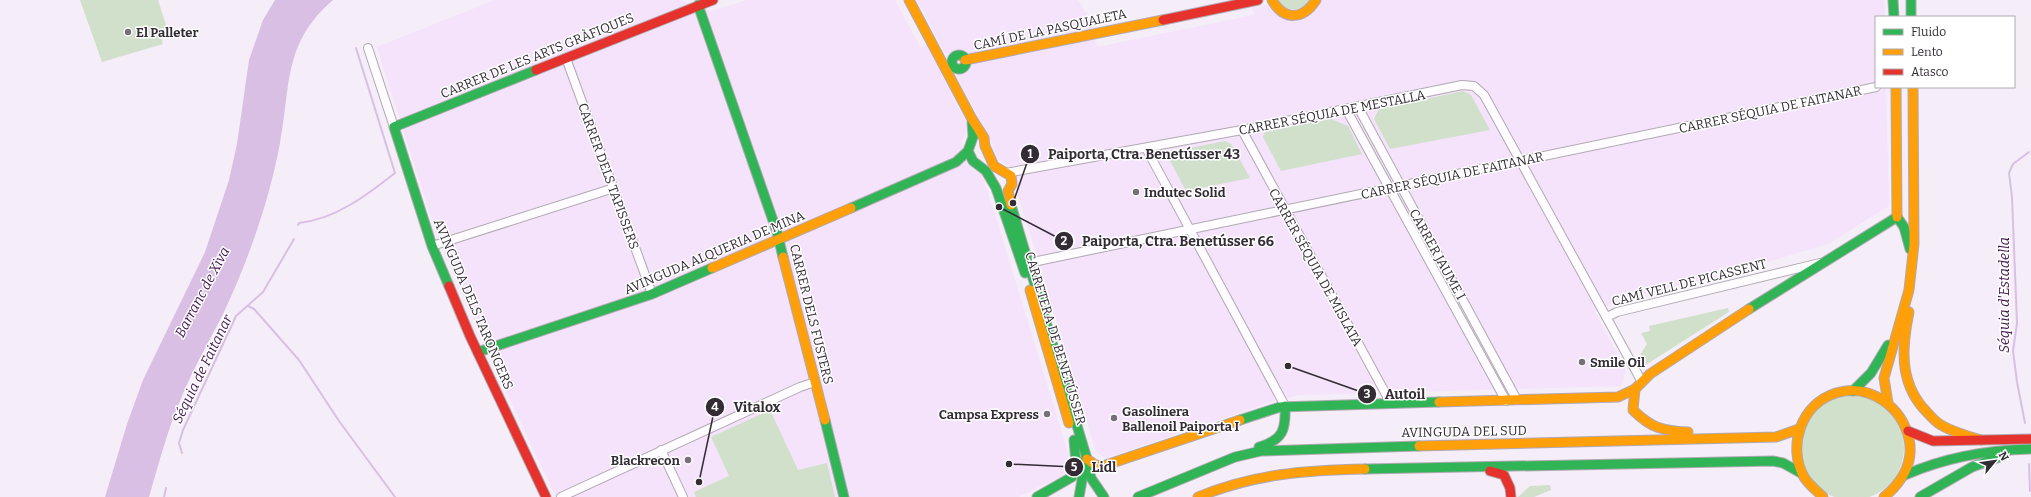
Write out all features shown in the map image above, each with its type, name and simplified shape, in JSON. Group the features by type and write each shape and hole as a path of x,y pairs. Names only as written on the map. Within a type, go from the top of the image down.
{"street":[{"name":"CARRER DE LES ARTS GRÀFIQUES","path":"394,127 713,0"},
{"name":"CARRETERA DE BENETÚSSER","path":"909,0 949,67 972,119 984,138 985,146 994,166 1011,176 1011,207 1088,460 1091,478 1104,497"},
{"name":"CAMÍ DE LA PASQUALETA","path":"949,67 953,58 956,56 961,56 965,60 1258,0"},
{"path":"1272,0 1279,11 1293,16 1308,12 1316,0"},
{"path":"1893,0 1894,16"},
{"path":"1911,0 1912,16"},
{"name":"CARRER DELS FUSTERS","path":"698,5 779,239 844,497"},
{"name":"AVINGUDA DELS TARONGERS","path":"368,48 432,246 478,352 546,497"},
{"name":"CARRER DELS TAPISSERS","path":"566,58 652,294"},
{"name":"CARRER SÉQUIA DE MESTALLA","path":"1006,174 1020,170 1026,171 1242,130 1462,86 1474,86 1484,96 1521,160"},
{"name":"CARRER SÉQUIA DE FAITANAR","path":"1028,263 1875,87"},
{"path":"1896,88 1897,217 1904,227 1913,261"},
{"path":"1888,403 1884,378 1909,290 1913,261 1915,208 1913,88"},
{"name":"CARRER JAUME I","path":"1358,107 1518,400"},
{"name":"CARRER JAUME I","path":"1346,109 1506,401"},
{"name":"CARRETERA DE BENETÚSSER","path":"972,119 974,132 971,148 973,160 986,171 996,188 1028,282 1033,307 1074,440 1082,460 1082,480 1079,497"},
{"name":"CARRER SÉQUIA DE MISLATA","path":"1242,130 1284,210 1388,398 1388,404"},
{"path":"971,148 981,144 985,146"},
{"name":"AVINGUDA ALQUERIA DE MINA","path":"956,162 971,148"},
{"path":"1146,148 1285,406 1285,429 1277,440 1269,444 1248,449 1235,457"},
{"name":"AVINGUDA ALQUERIA DE MINA","path":"478,352 652,294 956,162 973,160"},
{"path":"1521,160 1642,382"},
{"path":"996,188 1000,191 1010,188 1026,171"},
{"path":"432,246 614,188"},
{"name":"CAMÍ VELL DE PICASSENT","path":"1618,397 1635,389 1650,374 1783,287 1890,223 1897,217"},
{"name":"CAMÍ VELL DE PICASSENT","path":"1607,317 1617,312 1826,262"},
{"name":"CAMÍ VELL DE PICASSENT","path":"1778,273 1783,287"},
{"path":"1909,290 1911,306 1902,353 1905,378 1918,403 1940,424 1958,433 1981,440"},
{"path":"1853,391 1875,367 1897,329"},
{"path":"562,497 661,450 800,387 815,382"},
{"path":"1633,410 1635,389"},
{"path":"1823,497 1813,493 1801,473 1796,458 1796,443 1799,428 1807,413 1820,401 1836,393 1853,391 1872,394 1888,403 1900,415 1908,431 1911,446 1910,461 1905,475 1893,490 1884,497"},
{"path":"1088,460 1099,466 1114,462 1285,406 1618,397 1650,426 1662,431 1725,433 1748,437"},
{"name":"AVINGUDA DEL SUD","path":"1138,497 1187,475 1235,457 1261,452 1314,447 1776,437 1799,428"},
{"path":"1908,431 1933,441 2031,439"},
{"path":"1037,497 1069,479 1074,473 1076,463 1074,440"},
{"path":"1905,475 1921,467 1972,453 2031,449"},
{"path":"661,450 684,497"},
{"path":"1920,497 1947,480 1996,457 2031,452"},
{"path":"1198,497 1246,480 1288,472 1773,461 1783,463 1801,473"},
{"path":"1478,467 1504,475 1510,488 1511,497"}],"shaded area":[{"path":"495,0 680,0 712,11 747,0 895,0 921,48 926,45 968,126 961,145 974,171 982,175 997,221 1071,463 1066,474 1018,497 556,497 494,366 435,230 377,47"},
{"path":"917,0 1078,0 1089,17 1097,47 1254,15 1252,8 1265,5 1269,5 1287,19 1320,0 1884,0 1885,16 1875,16 1875,88 1886,88 1889,206 1828,244 1713,278 1615,301 1595,312 1626,370 1621,386 1299,395 1268,403 1106,458 1096,452 1010,167 998,159 991,141"}],"green space":[{"name":"El Palleter","path":"80,0 158,0 168,31 160,34 163,44 102,62"},
{"path":"1278,0 1310,0 1298,9 1289,9"},
{"path":"1463,91 1471,95 1490,130 1390,149 1374,119 1379,109"},
{"path":"1331,119 1348,126 1362,154 1281,171 1263,137 1265,132"},
{"path":"1225,141 1231,144 1250,178 1186,191 1166,153"},
{"path":"1728,308 1729,312 1644,366 1637,360 1647,344 1641,333 1650,331 1649,326"},
{"path":"1842,397 1862,397 1881,405 1889,411 1895,419 1903,438 1903,458 1895,477 1889,485 1881,491 1865,498 1839,498 1823,491 1815,485 1809,477 1801,458 1801,438 1809,419 1815,411 1823,405"},
{"path":"770,410 798,470 827,463 835,497 696,497 694,492 729,476 711,437"},
{"path":"1550,485 1551,490 1534,497 1518,497 1530,486"}],"water":[{"name":"Barranc de Xiva","path":"275,0 333,0 317,16 305,32 297,49 288,84 280,143 264,208 242,271 172,420 149,497 105,497 127,424 143,380 205,252 229,180 237,144 249,60 263,20"}],"waterway":[{"name":"Séquia de Faitanar","path":"298,225 299,223 326,217 350,205 395,173 356,48"},
{"name":"Séquia d'Estadella","path":"2025,423 2013,351 2017,323 2012,197 2009,173 2013,164 2029,152"},
{"name":"Séquia de Faitanar","path":"182,453 179,443 183,430 236,316 263,292 294,239"},
{"path":"248,306 254,309 299,360 339,421 395,497"},
{"path":"2029,464 2030,491"},
{"name":"Séquia de Faitanar","path":"164,497 166,488"}],"traffic: fast":[{"path":"1893,0 1894,16"},
{"path":"1911,0 1911,16"},
{"path":"698,5 777,232 783,257"},
{"path":"959,55 964,57 966,62 964,67 959,69 954,67 952,62 954,57 959,55"},
{"path":"449,286 432,246 394,127 536,70"},
{"path":"972,122 973,137 968,151 973,161 986,171 996,188 1025,273"},
{"path":"851,208 956,162 968,151"},
{"path":"1011,205 1087,459 1091,478 1104,497"},
{"path":"1897,217 1904,227 1910,249"},
{"path":"1749,309 1897,217"},
{"path":"478,352 652,294 712,268"},
{"path":"1853,391 1871,373 1888,345"},
{"path":"1240,420 1280,407 1439,402"},
{"path":"1259,447 1273,441 1281,433 1285,422 1285,406"},
{"path":"825,420 844,497"},
{"path":"1037,497 1072,477 1076,463 1074,440"},
{"path":"1138,497 1235,457 1261,451 1419,446"},
{"path":"1905,475 1951,459 1983,453 2031,449"},
{"path":"1920,497 1972,467 2005,455"},
{"path":"1365,469 1773,461 1783,463 1801,473"},
{"path":"1079,497 1082,480 1082,462"}],"traffic: slow":[{"path":"909,0 972,119 984,138 985,146 994,166 1011,176 1012,184 1008,191 1011,205"},
{"path":"1272,0 1282,12 1288,15 1300,14 1311,7 1316,0"},
{"path":"965,60 1163,20"},
{"path":"1896,88 1897,217"},
{"path":"1888,403 1884,378 1909,290 1914,244 1913,88"},
{"path":"712,268 851,208"},
{"path":"783,257 825,420"},
{"path":"1030,290 1069,423"},
{"path":"1439,402 1618,397 1635,389 1650,374 1749,309"},
{"path":"1909,312 1905,337 1904,362 1906,374 1915,397 1923,408 1938,423 1955,432 1981,440"},
{"path":"1635,389 1633,410 1646,421 1652,425 1671,431 1688,432"},
{"path":"1823,497 1804,477 1799,465 1797,440 1800,428 1806,416 1814,406 1824,398 1836,393 1849,391 1861,391 1883,400 1899,417 1905,427 1909,439 1910,456 1905,471 1896,485 1884,497"},
{"path":"1087,459 1095,465 1103,466 1240,420"},
{"path":"1419,446 1776,437 1799,429"},
{"path":"1198,497 1219,489 1260,478 1301,472 1365,469"}],"traffic: jam":[{"path":"536,70 713,0"},
{"path":"1163,20 1258,0"},
{"path":"449,286 470,336 546,497"},
{"path":"1908,431 1933,441 2031,439"},
{"path":"1490,471 1504,475 1510,488 1511,497"}],"place":[{"name":"El Palleter","path":"128,32"},
{"name":"Indutec Solid","path":"1136,192"},
{"name":"Paiporta, Ctra. Benetússer 43","path":"1013,203"},
{"name":"Paiporta, Ctra. Benetússer 66","path":"999,207"},
{"name":"Smile Oil","path":"1582,362"},
{"name":"Autoil","path":"1288,366"},
{"name":"Campsa Express","path":"1047,414"},
{"name":"Gasolinera Ballenoil Paiporta I","path":"1114,418"},
{"name":"Blackrecon","path":"688,460"},
{"name":"Lidl","path":"1009,464"},
{"name":"Vitalox","path":"699,482"}]}
